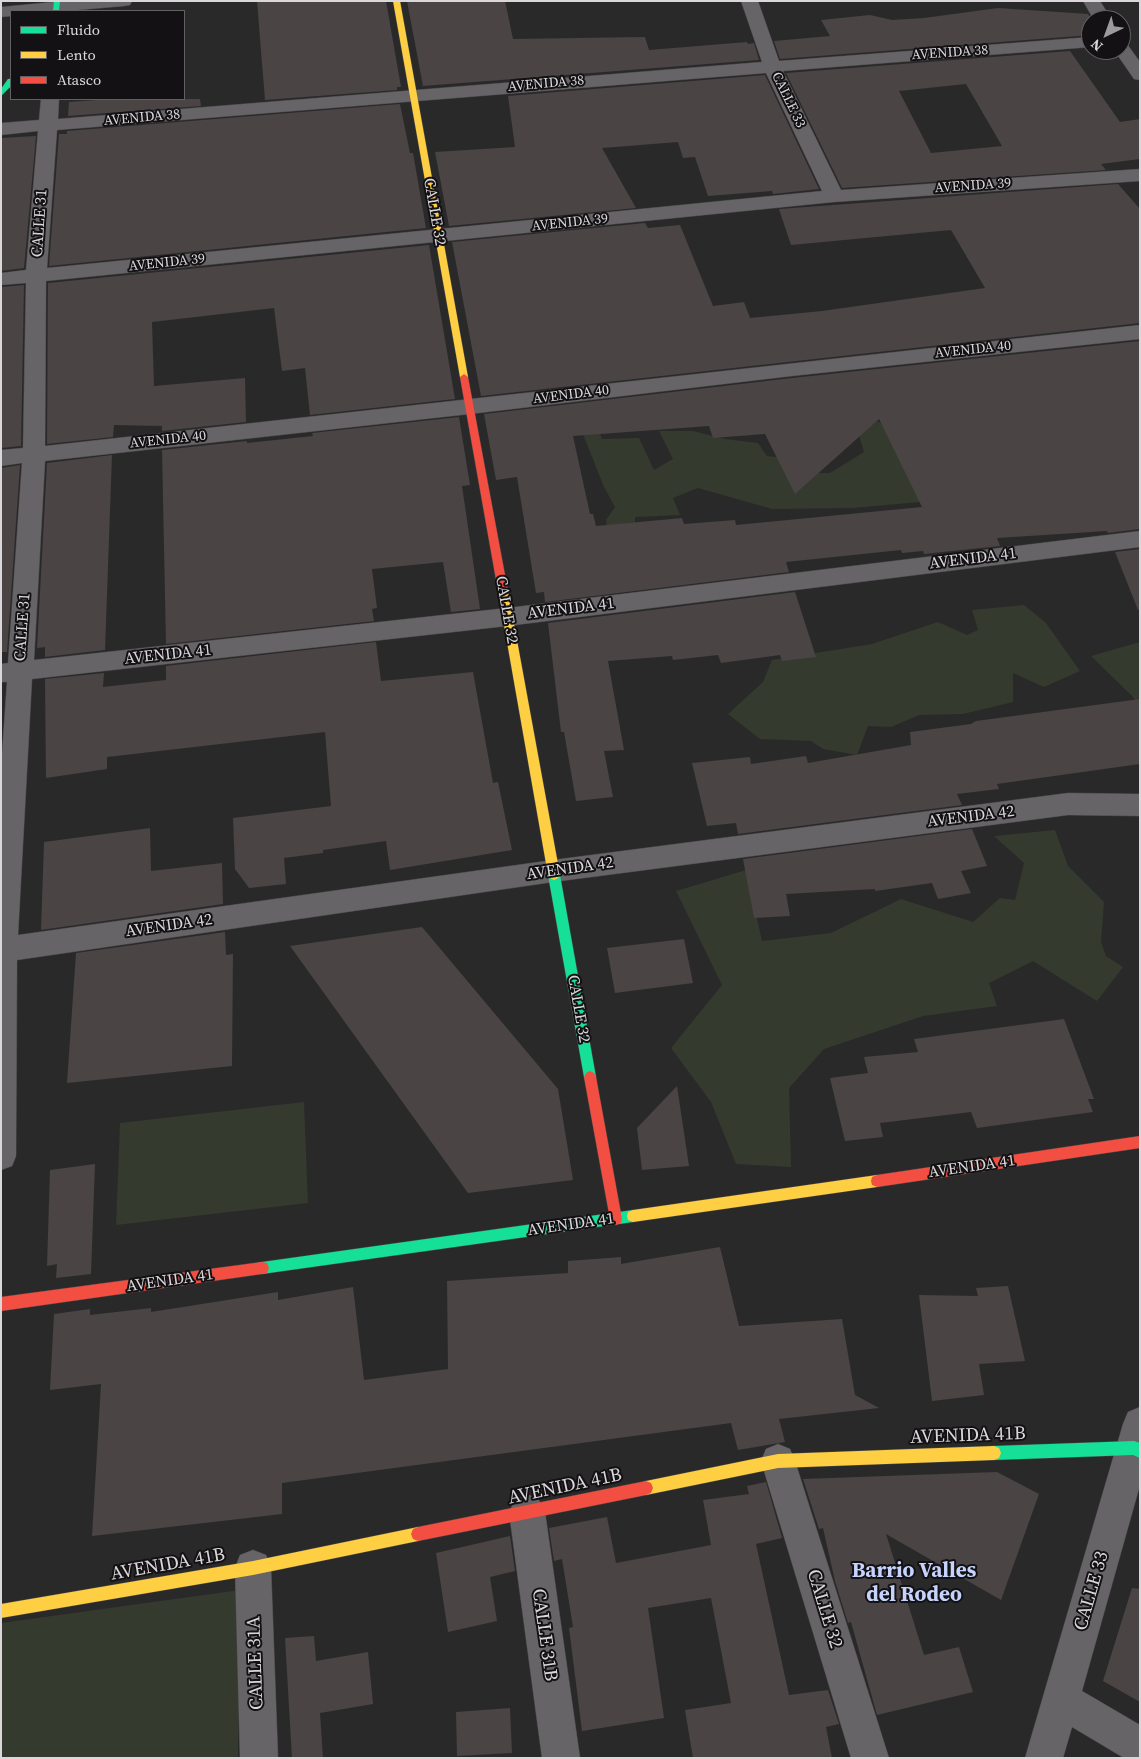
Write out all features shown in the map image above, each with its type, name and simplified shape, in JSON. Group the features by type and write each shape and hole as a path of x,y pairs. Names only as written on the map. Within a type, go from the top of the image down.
{"street":[{"path":"19,10 124,1"},
{"name":"CALLE 32","path":"396,1 616,1219"},
{"name":"CALLE 33","path":"749,1 772,66 834,196"},
{"name":"AVENIDA 38","path":"1,129 1081,43"},
{"path":"1131,56 1140,75"},
{"path":"1,94 10,82"},
{"name":"CALLE 31","path":"1,1156 3,1094 2,950 11,672 34,454 36,276 50,100"},
{"name":"AVENIDA 39","path":"1,279 438,237 834,196 1140,175"},
{"name":"AVENIDA 40","path":"1,458 470,408 802,368 1140,332"},
{"name":"AVENIDA 41","path":"11,672 507,617 1140,539"},
{"name":"AVENIDA 42","path":"2,950 553,871 1068,804 1140,805"},
{"name":"AVENIDA 41","path":"1,1304 616,1219 1140,1142"},
{"name":"CALLE 33","path":"1044,1758 1138,1441"},
{"name":"AVENIDA 41B","path":"1,1611 253,1568 778,1460 1138,1441"},
{"name":"CALLE 32","path":"778,1460 870,1758"},
{"name":"CALLE 31B","path":"527,1512 561,1758"},
{"name":"CALLE 31A","path":"253,1568 259,1758"},
{"path":"1061,1700 1140,1746"}],"green space":[{"path":"870,416 898,435 931,501 853,508 772,509 698,488 673,498 680,515 635,517 635,539 608,543 606,520 615,507 604,487 581,429 598,428 602,439 639,438 654,470 673,459 659,431 693,431 725,439 758,443 767,456 783,458 794,473 830,473 864,452 857,429"},
{"path":"1024,605 1046,623 1080,671 1044,687 1013,673 1013,702 963,714 919,715 891,727 868,726 857,755 823,749 811,741 760,739 728,714 763,682 772,660 872,644 938,622 967,635 978,630 972,610"},
{"path":"1140,642 1140,708 1133,697 1091,656"},
{"path":"1055,830 1068,866 1104,902 1101,942 1106,956 1123,967 1097,1001 1033,961 989,983 997,1006 923,1016 824,1049 789,1088 791,1167 736,1164 711,1102 671,1048 722,985 676,891 746,870 762,941 831,933 901,899 973,922 1000,898 1015,900 1024,863 994,836"},
{"path":"304,1102 308,1203 116,1225 120,1123"},
{"path":"240,1590 238,1758 1,1758 1,1623"}],"building":[{"path":"257,1 386,1 401,87 397,87 397,90 265,100"},
{"path":"407,1 505,1 513,39 645,37 649,50 747,42 748,44 754,43 759,60 423,86"},
{"path":"998,8 1081,14 1081,36 780,59 774,41 830,36 821,20 870,15 892,20 924,18"},
{"path":"1070,51 1120,122 1140,119 1140,159 1101,164 1106,170 842,188 786,73","holes":["966,84 1002,146 931,153 899,91"]},
{"path":"765,75 819,189 773,194 772,191 708,196 695,157 683,158 678,142 602,148 636,208 449,226 435,152 515,147 508,96"},
{"path":"200,99 201,106 68,116 69,102"},
{"path":"400,104 410,153 413,153 426,228 49,266 59,134 67,134 67,131"},
{"path":"36,136 24,268 1,271 1,138"},
{"path":"1118,184 1140,209 1140,323 481,396 452,242 645,223 648,228 680,225 713,306 744,302 750,318 822,311 985,288 951,230 791,245 779,209"},
{"path":"429,245 455,399 310,415 305,368 282,371 274,308 152,322 154,386 245,378 246,422 162,431 162,426 114,425 113,437 47,444 48,283"},
{"path":"24,285 21,446 1,448 1,287"},
{"path":"1140,341 1140,529 1108,533 1107,531 997,538 1000,546 924,554 923,551 902,553 901,550 786,562 789,572 545,602 544,592 536,593 517,477 496,480 484,414 792,378","holes":["879,419 922,507 736,525 735,520 684,524 682,518 596,526 593,514 590,514 573,436 709,426 713,438 765,434 795,494"]},
{"path":"459,417 470,485 462,486 480,609 451,612 443,562 372,569 377,608 372,609 374,621 166,644 162,450 313,436 312,433"},
{"path":"112,455 105,650 45,657 45,647 37,648 47,463"},
{"path":"20,465 7,652 1,652 1,468"},
{"path":"1140,549 1140,609 1138,610 1115,552"},
{"path":"795,592 816,657 782,661 780,655 721,663 718,655 673,660 672,656 608,661 624,750 604,751 613,797 576,801 564,732 561,732 548,623"},
{"path":"376,642 381,681 473,672 493,783 498,782 512,850 390,870 386,841 323,850 323,853 284,858 286,884 249,888 235,869 233,818 331,806 325,732 107,757 107,769 46,778 45,679 104,673 103,687 166,680 166,666"},
{"path":"1140,699 1140,764 997,784 999,789 957,794 962,805 738,834 736,823 707,826 692,763 750,757 751,764 806,756 808,763 911,745 910,732 971,724 976,721"},
{"path":"150,828 151,871 222,863 223,904 41,930 44,842"},
{"path":"972,829 987,866 961,871 971,893 938,899 932,883 875,891 875,889 786,894 790,916 754,918 743,859"},
{"path":"422,927 558,1089 573,1180 468,1193 290,946"},
{"path":"225,932 226,955 233,954 232,1066 67,1083 76,953"},
{"path":"684,939 693,983 615,993 607,948"},
{"path":"1064,1019 1094,1099 1088,1099 1093,1112 977,1128 971,1112 880,1123 883,1137 845,1141 830,1078 868,1073 864,1057 918,1052 914,1039"},
{"path":"677,1086 689,1166 642,1170 637,1128"},
{"path":"95,1164 91,1274 56,1278 57,1264 47,1266 50,1170"},
{"path":"720,1247 739,1326 842,1319 855,1395 879,1408 779,1419 785,1442 738,1450 731,1423 282,1483 282,1514 92,1536 101,1384 50,1390 54,1314 90,1309 90,1315 151,1308 151,1312 278,1292 278,1300 353,1287 364,1380 448,1369 447,1281 568,1273 568,1261 621,1257 621,1264"},
{"path":"1008,1286 1025,1361 979,1364 984,1395 932,1401 919,1295 978,1296 976,1288"},
{"path":"997,1472 1039,1494 1001,1600 886,1534 924,1655 959,1647 973,1692 877,1715 851,1622 848,1623 835,1581 823,1528 819,1529 803,1479"},
{"path":"766,1482 782,1538 756,1544 789,1695 828,1690 839,1724 826,1727 832,1758 693,1758 685,1710 731,1703 711,1598 648,1608 664,1718 582,1731 569,1628 573,1627 562,1559 554,1561 549,1528 607,1517 616,1563 711,1545 703,1500 749,1494 747,1486"},
{"path":"510,1536 515,1571 490,1577 497,1621 448,1632 436,1553"},
{"path":"1132,1588 1140,1589 1140,1702 1103,1681"},
{"path":"314,1636 316,1661 368,1652 373,1704 320,1713 323,1758 292,1758 285,1638"},
{"path":"510,1708 512,1753 457,1756 456,1712"}],"traffic: fast":[{"path":"56,10 57,1"},
{"path":"1,94 10,82"},
{"path":"554,875 590,1077"},
{"path":"262,1268 633,1216"},
{"path":"994,1453 1134,1448 1140,1451"}],"traffic: slow":[{"path":"396,1 464,377"},
{"path":"503,591 554,875"},
{"path":"633,1216 877,1181"},
{"path":"646,1488 778,1461 994,1453"},
{"path":"1,1611 253,1568 418,1534"}],"traffic: jam":[{"path":"464,377 503,591"},
{"path":"590,1077 616,1219"},
{"path":"877,1181 1140,1142"},
{"path":"1,1304 262,1268"},
{"path":"418,1534 646,1488"}],"district":[{"name":"Barrio Valles del Rodeo","path":"914,1584"}]}
